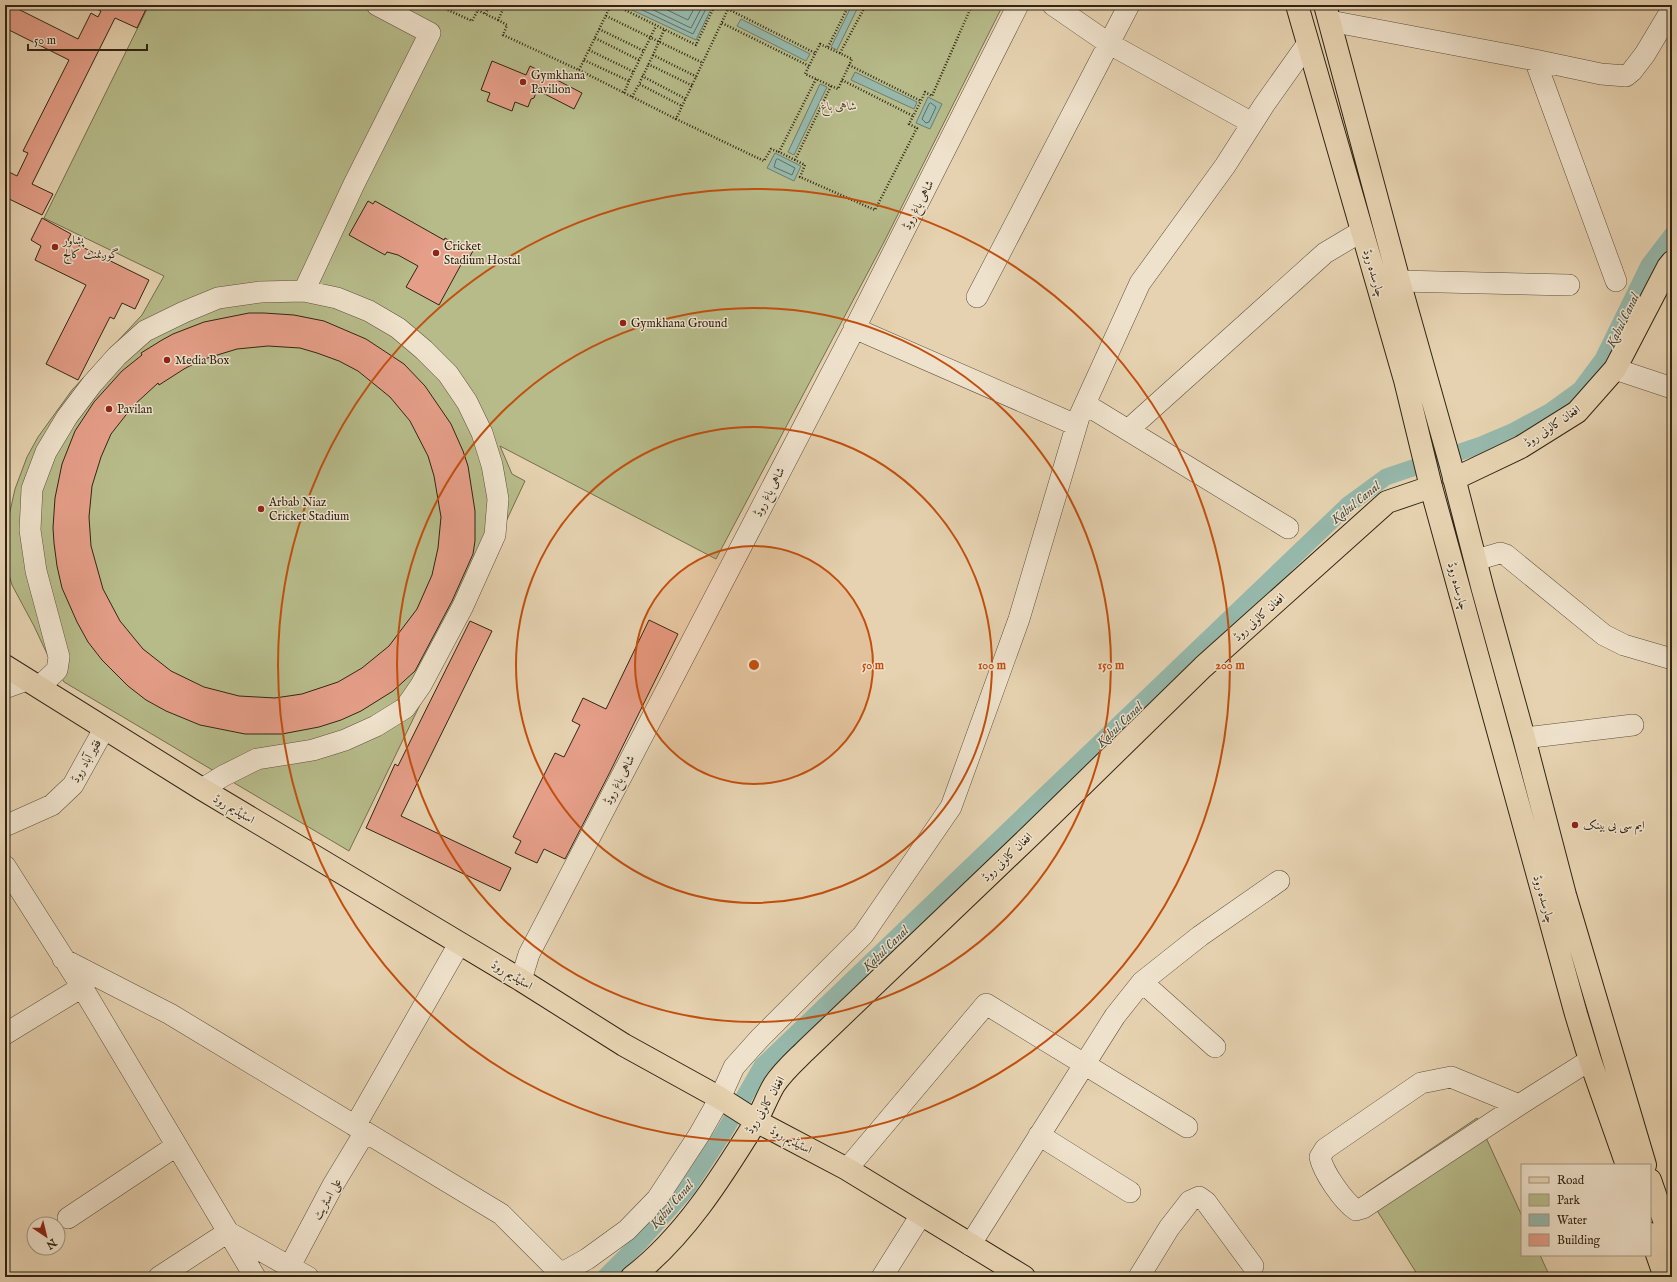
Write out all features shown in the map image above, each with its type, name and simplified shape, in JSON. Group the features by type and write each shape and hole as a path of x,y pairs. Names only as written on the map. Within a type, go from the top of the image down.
{"main road":[{"name":"چارسدہ روڈ","path":"1296,5 1405,380 1429,480 1499,740 1590,1060 1627,1164"},
{"name":"چارسدہ روڈ","path":"1327,13 1476,560 1482,590 1524,738 1565,895 1645,1164"},
{"name":"افغان کالونی روڈ","path":"1449,461 1521,447 1576,412 1615,369 1665,286 1672,262"},
{"name":"افغان کالونی روڈ","path":"632,1277 652,1262 694,1213 723,1172 753,1118 774,1085 792,1064 1203,667 1387,502 1429,480"},
{"name":"اسٹیڈیم روڈ","path":"5,666 202,789 521,980 624,1044 753,1118 847,1169 1024,1277"},
{"path":"1590,1060 1611,1053"},
{"path":"1651,1183 1672,1243"},
{"path":"1651,1237 1665,1277"}],"street":[{"path":"304,290 354,184 430,33 377,5"},
{"name":"شاہی باغ روڈ","path":"521,980 529,954 854,328 1018,5"},
{"path":"1053,5 1108,43 1252,123"},
{"path":"978,297 1129,5"},
{"path":"1327,13 1601,74 1626,76 1632,71 1645,54 1672,9"},
{"path":"63,959 170,1014 501,1214 560,1276 587,1259 627,1230 657,1199 699,1135 720,1098 734,1067 760,1038 863,935 951,807 1019,620 1076,424 1140,283 1225,166 1252,123 1308,43"},
{"path":"1535,60 1616,281"},
{"path":"1128,430 1325,253 1362,231"},
{"path":"1399,281 1569,285"},
{"path":"5,688 33,684 57,670 59,656 36,571 30,530 32,489 46,452 67,417 92,384 117,356 145,332 184,312 218,298 260,292 304,290 337,298 374,314 398,328 424,350 448,374 467,402 482,433 492,465 498,499 495,535 463,606 434,663 405,708 376,726 345,740 313,750 258,759 223,776 202,789"},
{"path":"854,328 1076,424"},
{"path":"1615,369 1672,388"},
{"path":"1084,404 1288,528"},
{"path":"1476,560 1500,553 1506,555 1604,635 1624,645 1672,659"},
{"path":"1524,738 1633,725"},
{"name":"فقیر آباد روڈ","path":"5,826 52,805 73,785 104,729"},
{"path":"5,866 82,987 255,1277"},
{"path":"970,1245 1115,1016 1142,982 1200,936 1279,881"},
{"name":"علی اسٹریٹ","path":"290,1266 333,1185 360,1129 459,944"},
{"path":"1142,982 1215,1047"},
{"path":"5,1034 82,987"},
{"path":"847,1169 986,1004 1187,1127"},
{"path":"1519,1106 1451,1077 1421,1083 1325,1149 1320,1157 1322,1166 1349,1205 1356,1210 1363,1208 1590,1060"},
{"path":"1039,1135 1130,1192"},
{"path":"68,1218 176,1146"},
{"path":"1139,1277 1169,1228 1190,1201 1200,1197 1206,1202 1253,1266"},
{"path":"882,1277 921,1215"},
{"path":"228,1232 308,1277"},
{"path":"159,1277 228,1232"}],"path":[{"path":"437,5 472,21 478,10 507,25 503,35 579,70 764,161 771,149 779,152 805,166 800,177 875,210 917,128 909,124 925,92 932,96 971,7 964,5"},
{"path":"486,14 490,5"},
{"path":"498,20 505,5"},
{"path":"579,70 611,5"},
{"path":"628,5 625,10 696,45 715,5"},
{"path":"676,119 693,86 730,5"},
{"path":"828,47 849,5"},
{"path":"840,54 866,5"},
{"path":"728,9 815,53"},
{"path":"606,16 703,63"},
{"path":"722,23 809,66"},
{"path":"624,93 656,26"},
{"path":"599,29 644,51"},
{"path":"632,97 664,30"},
{"path":"595,38 640,60"},
{"path":"820,44 828,47 852,59 838,89 805,74 820,44"},
{"path":"589,50 634,72"},
{"path":"653,55 697,77"},
{"path":"584,60 629,81"},
{"path":"648,64 693,86"},
{"path":"849,65 921,101"},
{"path":"642,76 686,99"},
{"path":"779,152 816,79"},
{"path":"842,80 913,116"},
{"path":"638,84 682,106"},
{"path":"795,160 831,86"}],"green space":[{"name":"شاہی باغ","path":"149,5 1003,5 884,242 716,559 500,446 512,474 525,481 417,711 349,851 64,682 49,658 12,585 7,568 5,567 5,534 15,489 27,457 38,437 72,390 142,315 164,276 44,218"},
{"path":"1477,1118 1521,1214 1521,1256 1540,1256 1550,1277 1419,1277 1366,1193"}],"water":[{"path":"632,5 713,5 696,40 630,9"},
{"path":"852,5 859,5 837,50 831,47"},
{"path":"741,19 810,54 806,61 737,26"},
{"path":"855,72 917,102 914,109 851,80"},
{"path":"820,84 827,87 794,155 788,152"},
{"path":"928,97 942,104 930,129 916,123"},
{"path":"775,153 801,166 794,181 767,168"}],"building":[{"path":"5,5 10,5 78,39 91,13 98,17 101,11 88,5 148,5 137,28 115,18 32,184 53,194 42,215 5,197 5,170 17,176 28,153 23,151 69,60 5,28"},
{"name":"Gymkhana Pavilion","path":"492,61 526,75 530,66 582,93 574,109 537,90 528,107 515,102 512,111 487,101 490,93 481,90"},
{"name":"Cricket Stadium Hostal","path":"368,201 373,204 375,201 444,240 445,238 457,245 458,242 473,251 466,263 463,261 439,305 406,287 418,266 398,255 387,252 385,255 349,235"},
{"path":"42,218 71,234 68,240 149,280 135,309 122,303 114,319 110,317 78,380 46,364 86,285 35,260 41,246 31,240"},
{"path":"249,313 294,315 324,321 366,339 404,364 425,386 451,424 468,466 475,511 475,541 473,554 452,601 415,671 393,691 361,711 341,720 319,727 282,734 245,734 200,725 166,711 146,700 128,686 102,660 88,642 77,622 62,588 54,543 53,528 55,498 62,464 75,431 94,402 122,371 142,355 141,353 173,334 204,322","holes":["268,346 300,348 339,361 358,371 390,397 410,421 428,456 434,476 441,517 438,548 432,575 417,609 389,646 362,668 338,682 302,694 275,698 239,696 204,687 171,671 143,649 120,621 103,589 91,546 89,517 92,486 101,457 111,434 133,406 158,383 159,385 201,360 237,349"]},
{"path":"649,620 678,634 565,859 544,849 537,863 515,853 521,841 513,837 555,753 564,757 580,725 572,721 583,698 606,709"},
{"path":"470,621 492,631 401,816 511,868 500,891 366,828 395,764 398,766"}],"waterway":[{"name":"Kabul Canal","path":"605,1277 641,1241 686,1190 724,1132 762,1066 1349,504 1386,477 1481,445 1514,431 1551,411 1580,390 1603,359 1649,265 1672,235"}],"place":[{"name":"Gymkhana Pavilion","path":"523,82"},
{"name":"پشاور گورنمنٹ کالج","path":"55,247"},
{"name":"Cricket Stadium Hostal","path":"436,253"},
{"name":"Gymkhana Ground","path":"623,323"},
{"name":"Media Box","path":"167,360"},
{"name":"Pavilan","path":"109,409"},
{"name":"Arbab Niaz Cricket Stadium","path":"261,509"},
{"name":"ایم سی بی بینک","path":"1575,825"}]}
